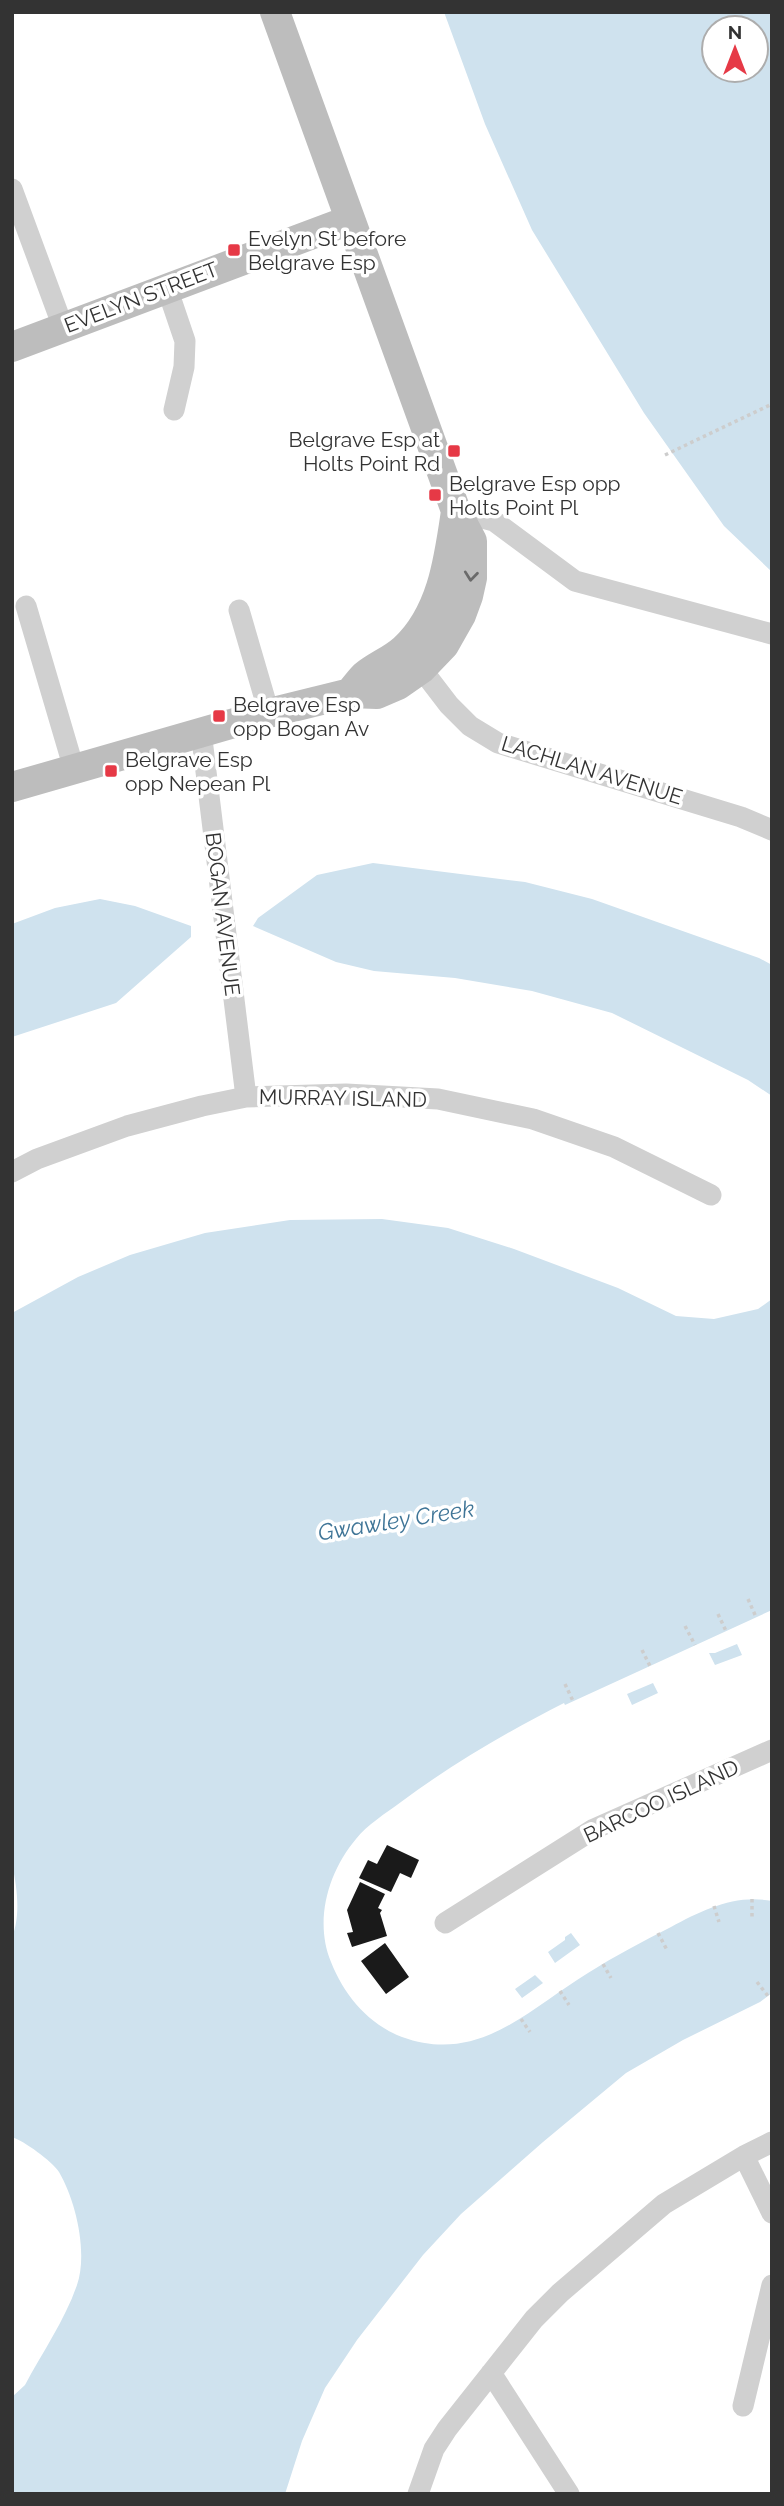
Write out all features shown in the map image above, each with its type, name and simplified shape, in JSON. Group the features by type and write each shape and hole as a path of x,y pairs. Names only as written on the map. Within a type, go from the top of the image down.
{"street":[{"path":"12,788 201,731 350,693 364,676 382,666 413,659 425,623 438,598 449,560 456,511 275,12"},
{"path":"12,189 63,327"},
{"name":"EVELYN STREET","path":"12,347 350,220"},
{"path":"167,288 185,341 184,367 174,410"},
{"path":"456,511 494,521 575,581 772,634"},
{"path":"26,606 74,769"},
{"path":"239,610 269,713"},
{"name":"LACHLAN AVENUE","path":"413,659 449,705 470,726 499,743 741,817 772,830"},
{"name":"BOGAN AVENUE","path":"201,731 246,1097"},
{"name":"MURRAY ISLAND","path":"12,1172 127,1126 246,1097 346,1094 438,1099 533,1119 614,1147 711,1195"},
{"name":"BARCOO ISLAND","path":"445,1923 594,1829 772,1750"},
{"path":"418,2494 434,2449 534,2319 664,2204 772,2142"},
{"path":"744,2156 772,2213"},
{"path":"743,2406 772,2286"},
{"path":"491,2373 569,2494"}],"path":[{"path":"665,455 772,404"},
{"path":"748,1599 756,1618"},
{"path":"718,1614 726,1631"},
{"path":"685,1626 695,1645"},
{"path":"642,1650 650,1666"},
{"path":"565,1684 573,1701"},
{"path":"752,1899 752,1917"},
{"path":"713,1906 719,1922"},
{"path":"658,1933 667,1950"},
{"path":"603,1964 611,1978"},
{"path":"757,1982 768,1996"},
{"path":"560,1991 569,2005"},
{"path":"521,2019 530,2032"}],"water":[{"path":"444,12 772,12 772,572 724,526 644,413 532,230 485,124"},
{"path":"373,863 525,882 592,899 772,965 772,1096 748,1080 612,1013 532,991 455,978 374,971 336,962 253,926 258,918 317,875"},
{"path":"100,899 135,906 191,926 191,937 116,1003 12,1037 12,924 55,908"},
{"name":"Gwawley Creek","path":"382,1219 448,1228 514,1249 618,1288 676,1316 714,1319 758,1309 772,1299 772,1610 543,1714 460,1762 371,1824 346,1852 331,1882 327,1898 324,1930 326,1946 336,1974 350,1997 378,2024 402,2037 430,2044 455,2044 479,2039 502,2029 608,1961 695,1915 720,1905 758,1899 772,1901 772,1993 760,2002 683,2040 626,2073 461,2214 423,2255 357,2340 325,2388 302,2441 285,2494 12,2494 12,2397 25,2385 66,2311 80,2272 81,2243 71,2197 59,2172 37,2152 12,2137 12,1937 17,1891 12,1864 12,1313 78,1277 130,1255 205,1233 290,1220"},
{"path":"737,1644 742,1655 715,1665 709,1653"},
{"path":"653,1683 658,1693 632,1705 627,1694"},
{"path":"571,1933 580,1945 555,1963 548,1952"},
{"path":"535,1975 543,1983 522,1998 515,1989"}],"building":[{"path":"387,1845 419,1860 411,1878 400,1873 391,1892 359,1878 368,1860 377,1864"},
{"path":"360,1882 385,1894 378,1908 382,1910 380,1913 387,1936 352,1947 347,1933 353,1932 347,1910"},
{"path":"385,1943 409,1977 386,1994 361,1961"}],"place":[{"name":"Evelyn St before Belgrave Esp","path":"234,250"},
{"name":"Belgrave Esp at Holts Point Rd","path":"454,451"},
{"name":"Belgrave Esp opp Holts Point Pl","path":"435,495"},
{"name":"Belgrave Esp opp Bogan Av","path":"219,716"},
{"name":"Belgrave Esp opp Nepean Pl","path":"111,771"}]}
